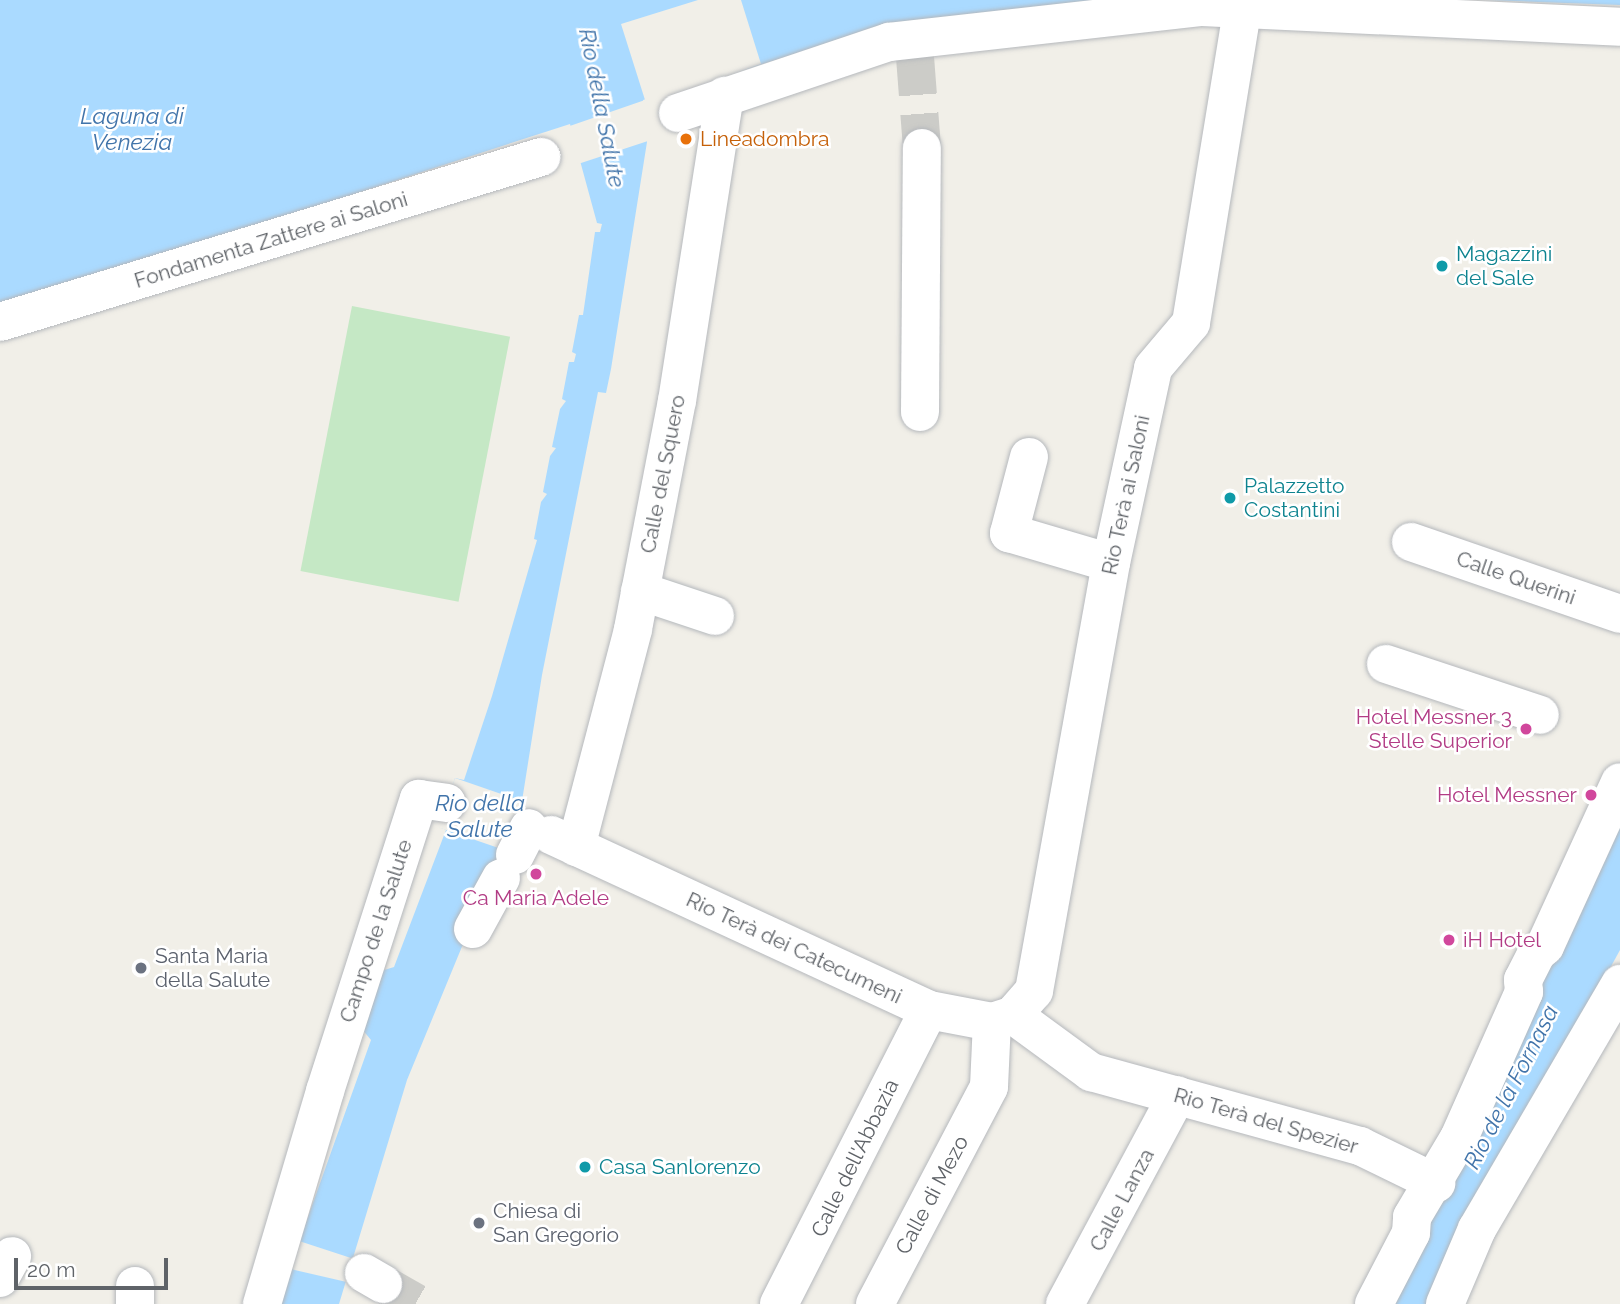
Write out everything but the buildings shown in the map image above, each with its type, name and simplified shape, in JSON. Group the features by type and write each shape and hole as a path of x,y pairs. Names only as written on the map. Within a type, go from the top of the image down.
{"street":[{"path":"678,113 889,42 914,48 1202,7 1620,27"},
{"name":"Rio Terà ai Saloni","path":"989,1087 1013,1010 1153,368 1191,323 1242,11"},
{"name":"Calle del Squero","path":"473,929 534,849 640,591 677,401 725,96"},
{"path":"920,412 922,148"},
{"name":"Fondamenta Zattere ai Saloni","path":"0,322 541,157"},
{"path":"1029,457 1009,533 1111,563"},
{"name":"Calle Querini","path":"1411,542 1620,614"},
{"path":"640,591 715,616"},
{"path":"1386,664 1540,715"},
{"path":"1374,1304 1411,1233 1416,1209 1436,1183 1524,992 1523,980 1536,954 1545,946 1620,782"},
{"name":"Campo de la Salute","path":"262,1304 334,1094 419,799 447,803"},
{"name":"Rio Terà dei Catecumeni","path":"534,849 929,1010 1013,1010"},
{"path":"1445,1304 1477,1228 1620,984"},
{"name":"Calle dell'Abbazia","path":"779,1304 929,1010"},
{"name":"Rio Terà del Spezier","path":"1013,1010 1091,1072 1360,1146 1436,1183"},
{"name":"Calle di Mezo","path":"875,1304 989,1087"},
{"name":"Calle Lanza","path":"1065,1304 1177,1095"}],"green space":[{"path":"352,306 510,337 459,602 300,571"}],"water":[{"name":"Laguna di Venezia","path":"0,0 1114,0 886,27 643,100 647,142 611,369 606,393 598,392 542,675 522,801 407,1080 339,1304 277,1304 371,1040 362,1029 381,971 394,967 446,830 439,827 455,778 464,780 492,696 537,540 534,539 541,502 547,494 543,492 550,456 556,448 552,447 560,409 566,401 562,399 569,362 574,362 576,354 572,352 579,315 583,315 595,232 600,232 602,224 597,223 570,124 0,309"},
{"path":"1487,0 1620,0 1620,5"},
{"name":"Rio de la Fornasa","path":"1620,811 1620,950 1426,1304 1384,1304"}],"pier":[{"path":"698,0 741,0 761,64 647,103 651,140 578,164 568,128 535,138 645,100 621,24"},
{"path":"455,778 525,802 508,851 438,827"},
{"path":"296,1240 351,1258 358,1254 351,1283 286,1268"}],"tunnel":[{"path":"915,57 922,148"},
{"path":"383,1284 418,1304"}],"place":[{"name":"Lineadombra","path":"686,139"},
{"name":"Magazzini del Sale","path":"1442,266"},
{"name":"Palazzetto Costantini","path":"1230,498"},
{"name":"Hotel Messner 3 Stelle Superior","path":"1526,729"},
{"name":"Hotel Messner","path":"1591,795"},
{"name":"Ca Maria Adele","path":"536,874"},
{"name":"iH Hotel","path":"1449,940"},
{"name":"Santa Maria della Salute","path":"141,968"},
{"name":"Casa Sanlorenzo","path":"585,1167"},
{"name":"Chiesa di San Gregorio","path":"479,1223"}],"water label":[{"name":"Rio della Salute","path":"602,108"},
{"name":"Rio della Salute","path":"480,816"}]}
